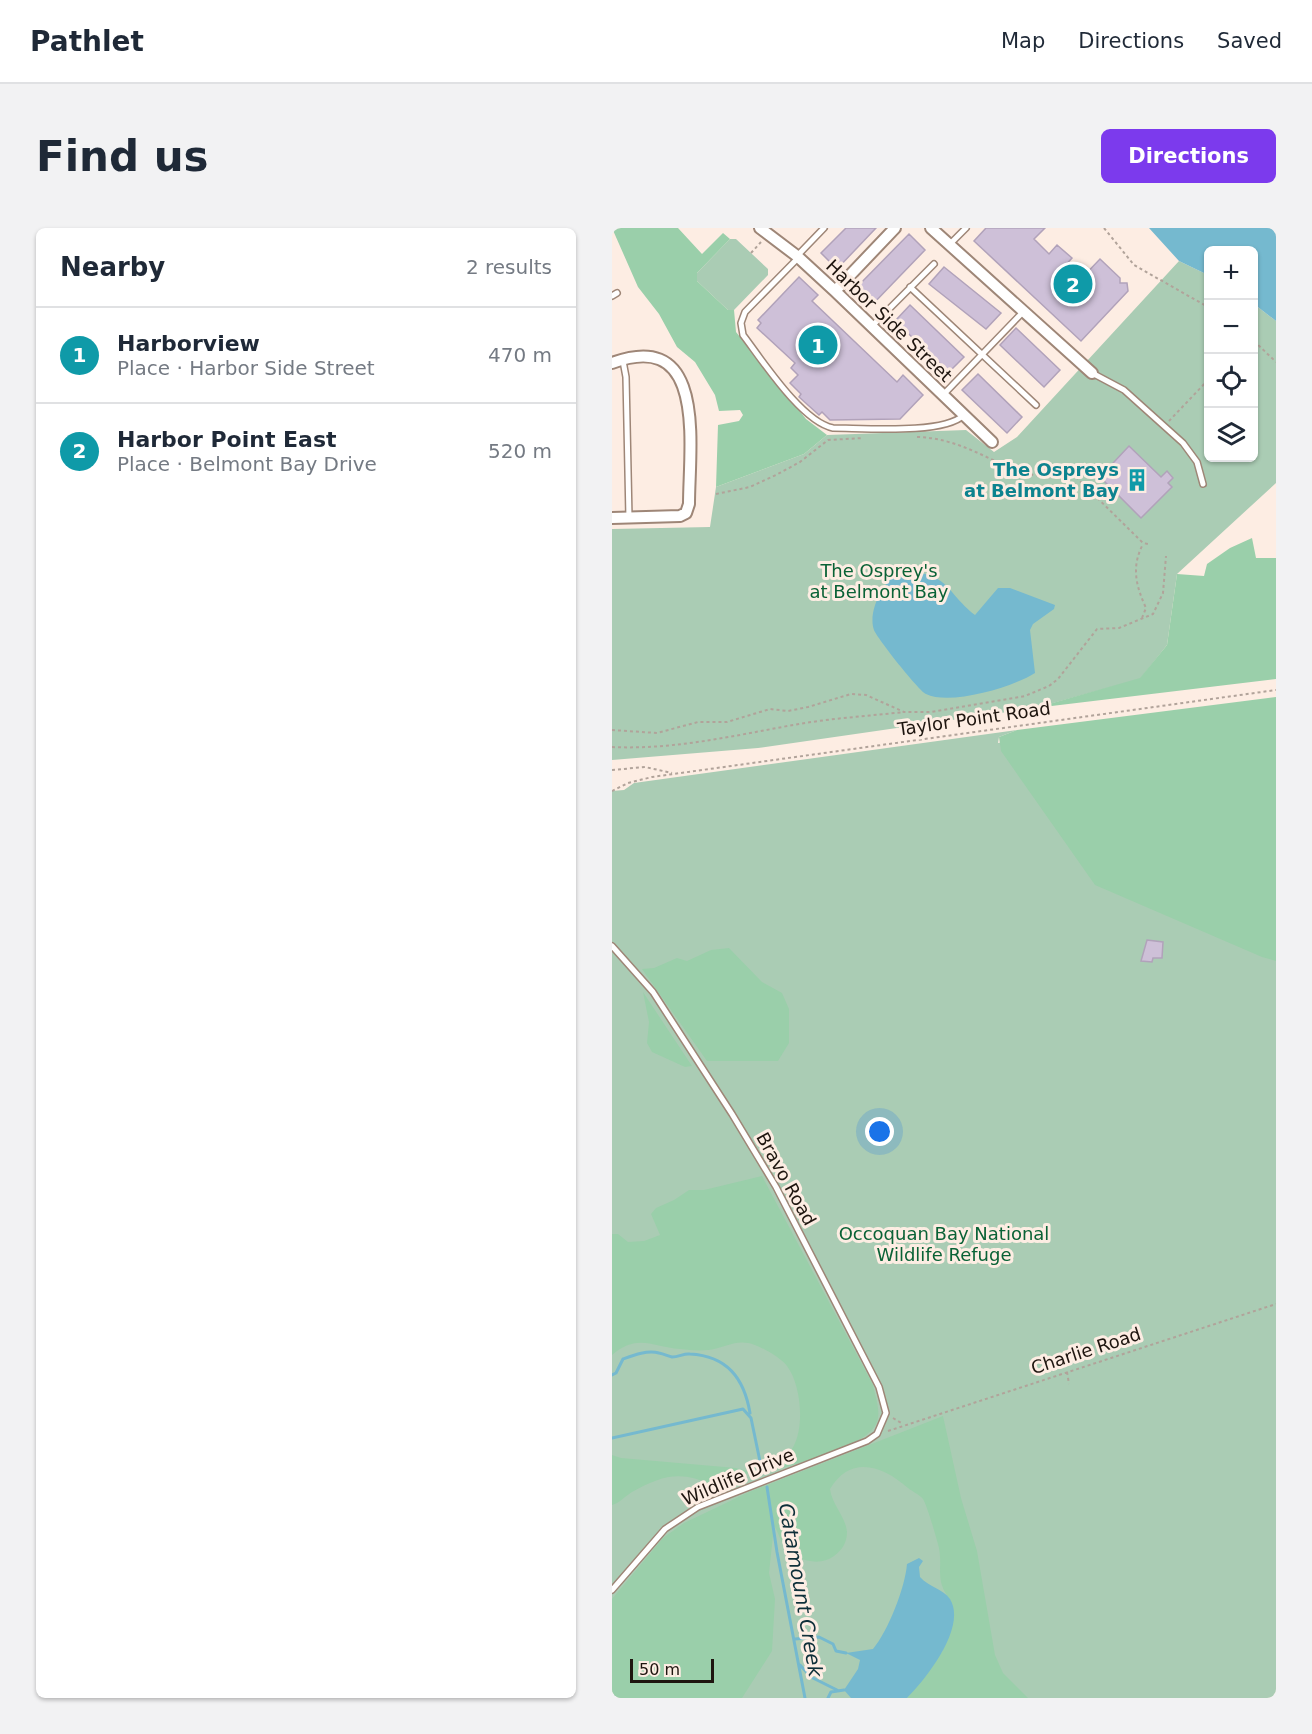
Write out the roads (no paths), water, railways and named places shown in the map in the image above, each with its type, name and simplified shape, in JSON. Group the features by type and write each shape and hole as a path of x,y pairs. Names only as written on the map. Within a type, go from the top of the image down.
{"street":[{"path":"835,291 895,228"},
{"path":"931,228 1092,373"},
{"name":"Harbor Side Street","path":"764,231 798,256 992,442"},
{"path":"612,518 675,517 686,513 689,504 689,427 687,399 681,380 668,362 661,358 646,355 617,361"}],"lane":[{"path":"824,228 745,312 741,327 742,335 803,408 820,422 833,428 922,428 956,421 964,415"},
{"path":"949,246 966,228"},
{"path":"872,326 934,264"},
{"path":"910,287 1036,405"},
{"path":"943,395 1024,311"},
{"path":"617,361 626,376 628,518"},
{"path":"1092,373 1124,390 1165,426 1194,455 1203,484"},
{"name":"Bravo Road","path":"612,946 659,1001 732,1114 794,1223 885,1400 884,1424 877,1434 867,1441"},
{"name":"Wildlife Drive","path":"612,1590 664,1529 698,1507 867,1441"}],"water":[{"path":"1149,228 1276,228 1276,321 1258,307 1258,246 1204,246 1204,273 1179,261"},
{"path":"905,570 940,580 975,615 998,588 1010,588 1055,605 1054,609 1033,624 1030,630 1035,673 997,689 965,696 937,697 922,691 907,675 874,630 873,613 879,595 891,579"},
{"path":"919,1558 923,1561 919,1567 920,1577 947,1596 954,1610 949,1637 942,1652 925,1678 907,1698 851,1698 844,1690 858,1669 860,1660 846,1653 873,1649 895,1609 907,1564"}],"waterway":[{"path":"612,1375 616,1373 623,1359 641,1353 654,1352 672,1357 688,1354 714,1359 724,1364 738,1379 750,1413"},
{"name":"Catamount Creek","path":"612,1438 743,1409 751,1418 762,1471"},
{"name":"Catamount Creek","path":"767,1487 805,1698"},
{"path":"795,1639 819,1637 833,1644 836,1651 846,1653"},
{"path":"800,1665 811,1677 837,1690"},
{"path":"828,1698 831,1692 844,1690"}],"place":[{"name":"Harbor Point East","path":"1073,284"},
{"name":"Harborview","path":"818,345"},
{"name":"The Ospreys at Belmont Bay","path":"1137,480"}],"park label":[{"name":"The Osprey's at Belmont Bay","path":"879,581"},
{"name":"Occoquan Bay National Wildlife Refuge","path":"944,1244"}]}
